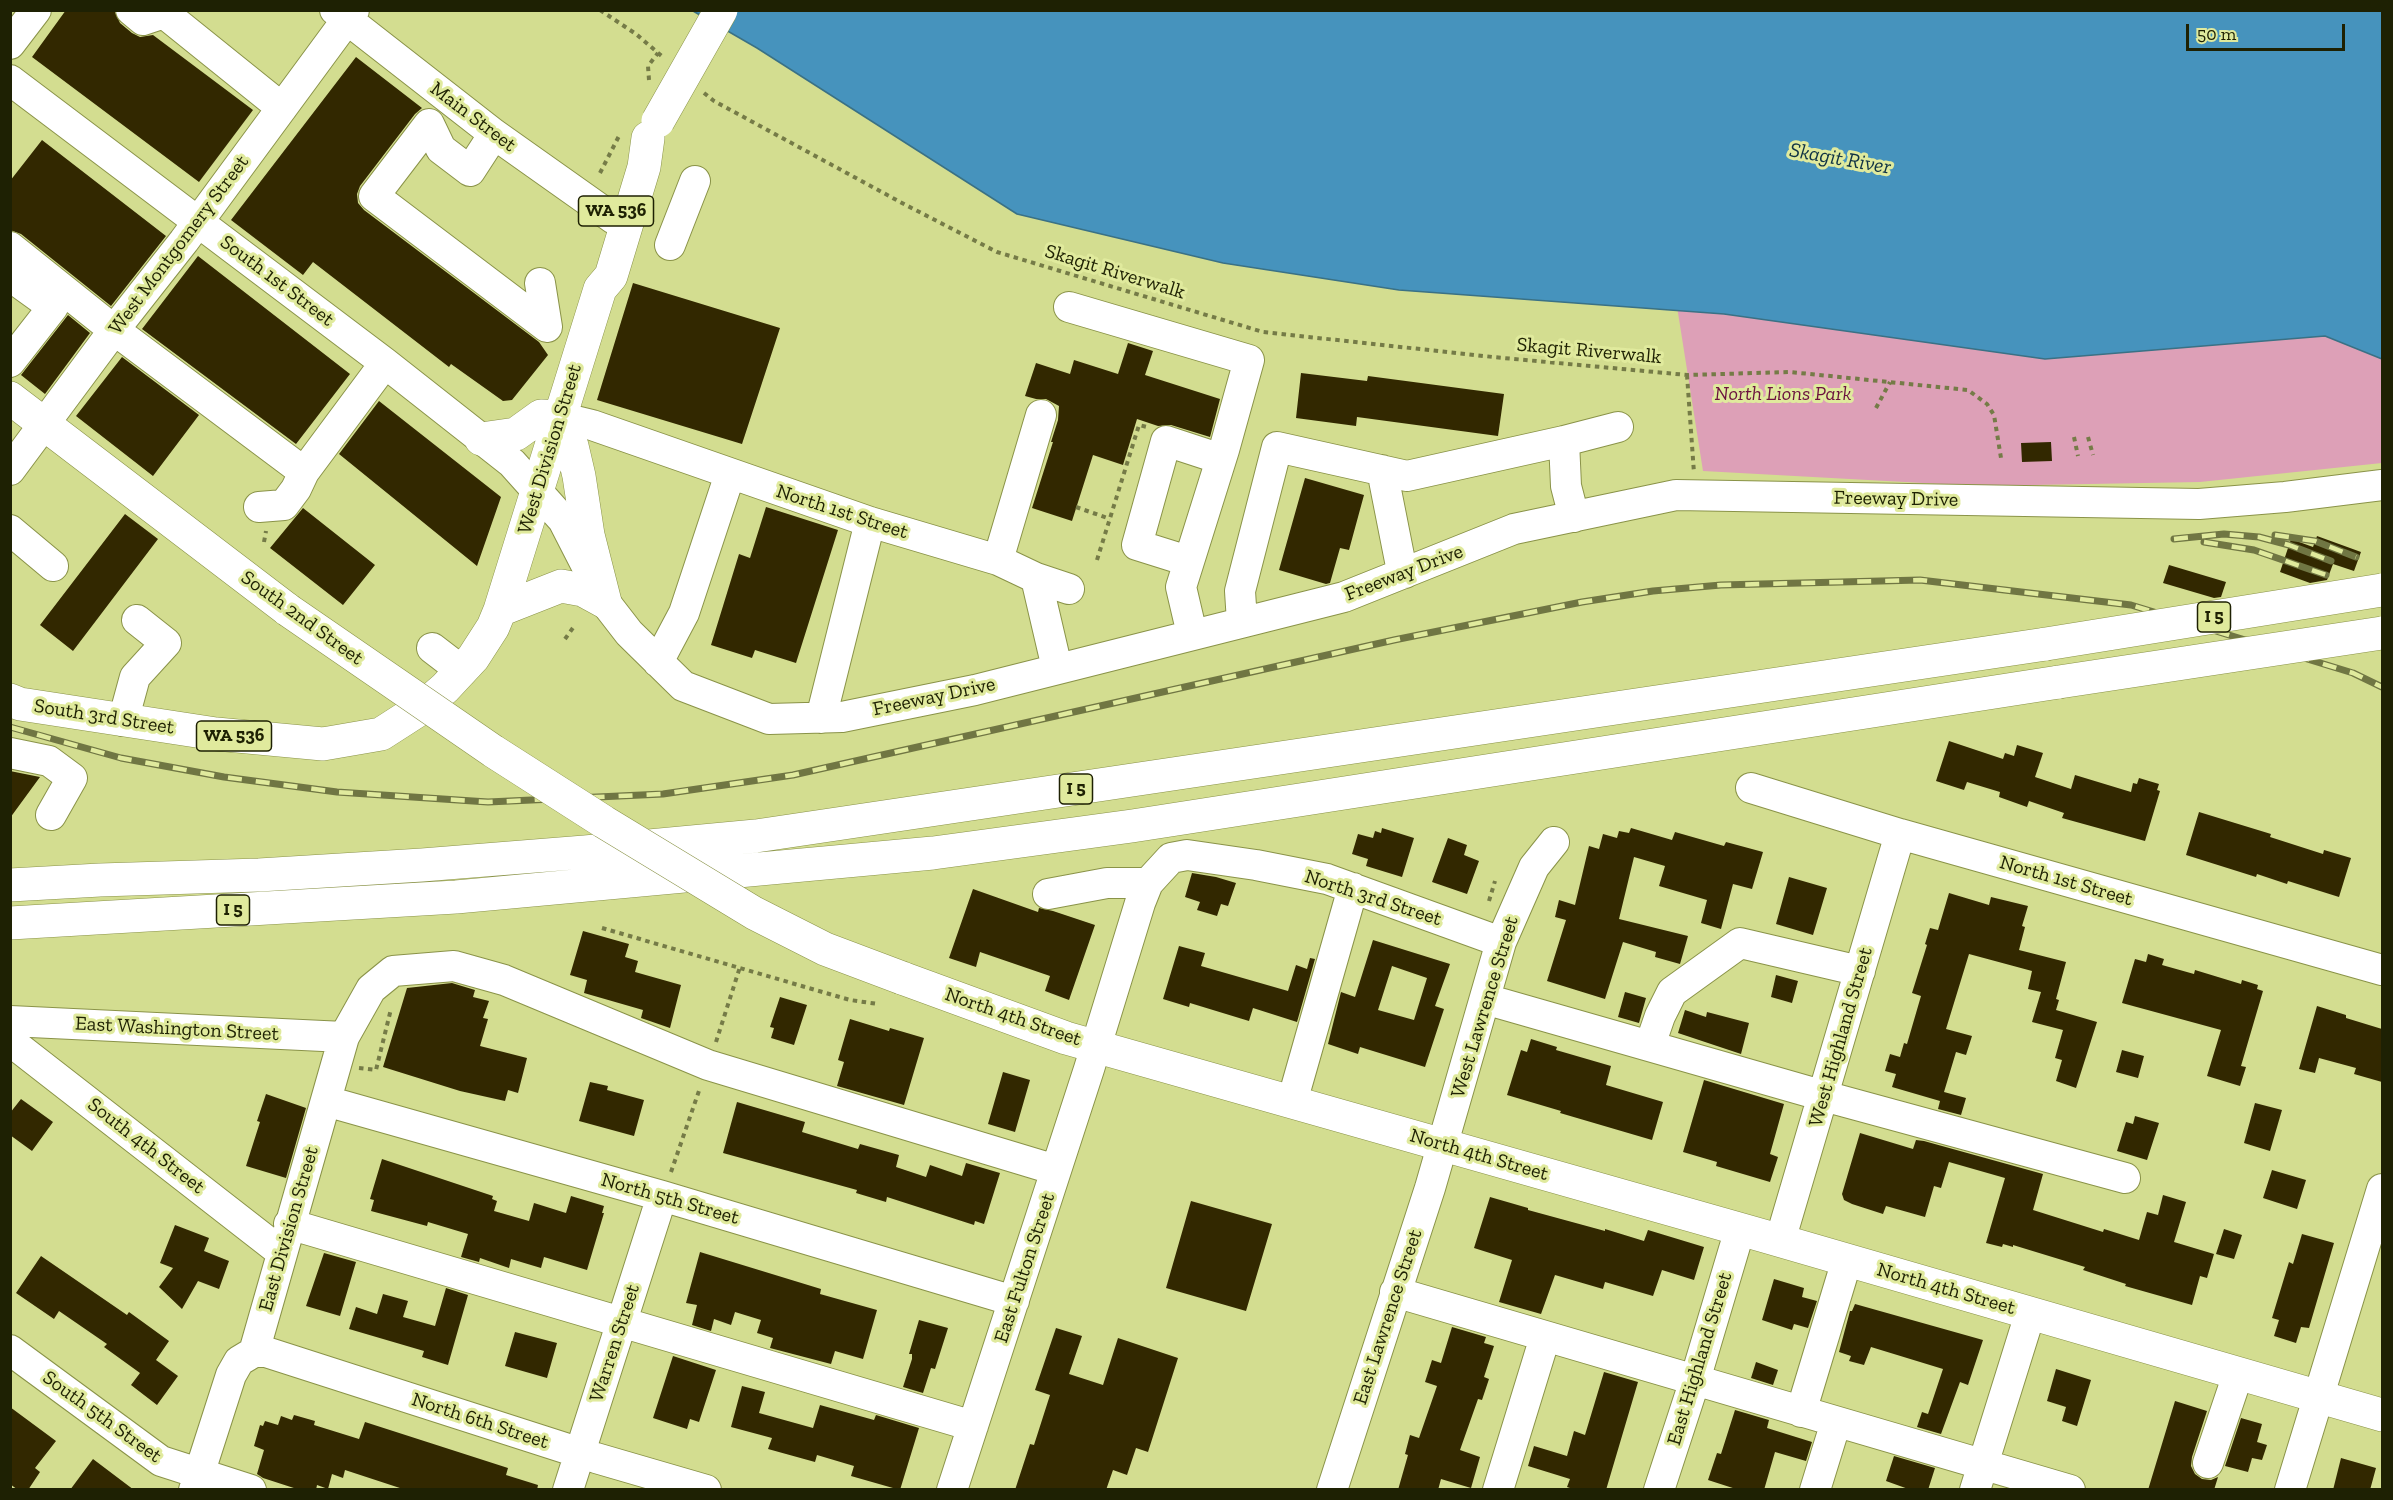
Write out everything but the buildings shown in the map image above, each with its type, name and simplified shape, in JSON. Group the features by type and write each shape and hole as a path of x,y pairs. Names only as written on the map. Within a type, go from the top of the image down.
{"main road":[{"name":"West Division Street","path":"600,289 597,271 632,161 653,130 721,10"},
{"name":"West Division Street","path":"500,610 600,289 611,276 653,130"},
{"name":"South 2nd Street","path":"10,398 288,610 493,752 604,822"},
{"path":"481,438 516,434 541,416 559,417 572,446 588,535 605,602"},
{"path":"500,610 561,586 583,590 605,602"},
{"name":"I 5","path":"10,885 259,875 422,865 756,836 2046,644 2382,591"},
{"name":"South 3rd Street","path":"10,700 20,704 123,721 216,734 324,744 381,734 423,707 462,671 493,627 500,610"},
{"name":"I 5","path":"10,923 456,897 945,851 1132,826 2382,633"},
{"name":"North 4th Street","path":"604,822 754,913 825,949 1066,1038 1780,1240 2382,1415"},
{"path":"10,868 100,880"},
{"path":"10,943 243,929 456,897"}],"street":[{"path":"10,44 36,10"},
{"path":"131,10 143,20 164,13 282,108"},
{"name":"West Montgomery Street","path":"15,455 45,425 114,330 198,222 282,108 345,14"},
{"name":"Main Street","path":"345,14 495,134 614,219"},
{"name":"South 1st Street","path":"10,80 385,363 512,463 537,490"},
{"path":"495,134 470,171 441,149 429,124 374,196 548,327 540,283"},
{"path":"670,245 695,181"},
{"path":"10,247 300,481"},
{"path":"10,276 53,307 10,362"},
{"path":"1069,306 1249,360 1181,587 1192,634"},
{"path":"259,507 284,505 385,363"},
{"path":"999,560 1041,415"},
{"name":"North 1st Street","path":"559,417 592,425 870,522 999,560 1036,578 1069,589"},
{"path":"1242,622 1240,591 1278,447 1407,476 1618,427"},
{"path":"1188,561 1137,545 1166,441 1221,459"},
{"path":"1564,441 1566,486 1574,517"},
{"path":"1382,470 1400,561 1405,573"},
{"path":"658,662 684,613 730,474"},
{"name":"Freeway Drive","path":"537,490 563,520 605,602 629,633 658,662 683,686 769,719 842,717 975,690 1344,597 1514,529 1676,495 2199,504 2285,497 2382,485"},
{"path":"821,718 870,522"},
{"path":"10,530 52,566"},
{"path":"1036,578 1057,668"},
{"path":"123,721 135,677 166,643 137,620"},
{"path":"432,648 462,671"},
{"path":"10,753 49,761 72,778 51,815"},
{"name":"North 1st Street","path":"1751,788 1900,834 2382,970"},
{"name":"West Highland Street","path":"1780,1240 1900,834"},
{"name":"West Lawrence Street","path":"1443,1145 1501,942 1534,867 1554,842"},
{"name":"North 3rd Street","path":"1148,883 1171,858 1187,855 1256,865 1327,879 1501,942"},
{"path":"1048,894 1107,884 1148,883"},
{"name":"East Fulton Street","path":"952,1490 1148,883"},
{"path":"1292,1102 1353,888"},
{"path":"1650,1045 1660,1016 1672,992 1740,943 1860,971"},
{"path":"393,985 454,966 504,980 708,1065 1056,1170"},
{"name":"East Division Street","path":"254,1352 344,1037 371,989 393,985"},
{"path":"1485,999 1824,1096 2125,1178"},
{"name":"East Washington Street","path":"10,1021 344,1037"},
{"name":"South 4th Street","path":"10,1041 285,1238"},
{"name":"North 5th Street","path":"326,1101 667,1184 1014,1301"},
{"name":"East Lawrence Street","path":"1332,1490 1443,1145"},
{"name":"Warren Street","path":"568,1490 667,1184"},
{"path":"2290,1490 2382,1189"},
{"name":"East Highland Street","path":"1659,1490 1740,1229"},
{"path":"285,1238 621,1323 973,1426"},
{"path":"1801,1412 1846,1260"},
{"path":"1395,1292 1836,1422 1979,1477 2070,1490"},
{"path":"1979,1477 2030,1314"},
{"path":"1498,1490 1545,1337"},
{"name":"South 5th Street","path":"10,1350 161,1461 196,1482 251,1490"},
{"path":"196,1482 231,1375 239,1361 254,1352"},
{"name":"North 6th Street","path":"254,1352 266,1352 579,1453 706,1490"},
{"path":"2208,1463 2238,1374"},
{"path":"1815,1490 1836,1422"}],"path":[{"path":"600,10 636,34 666,60"},
{"name":"Skagit Riverwalk","path":"698,87 714,101 997,252 1263,332 1687,375 1790,372 1968,390 1987,404 1994,415 2001,458"},
{"path":"1687,375 1694,477"},
{"path":"1876,408 1890,382"},
{"path":"2074,437 2078,456"},
{"path":"2088,437 2093,455"},
{"path":"1076,507 1110,519"},
{"path":"565,639 575,625"},
{"path":"602,928 850,1000 878,1004"},
{"path":"713,1050 740,967"},
{"path":"357,1067 376,1070 393,985"},
{"path":"667,1184 701,1086"}],"green space":[{"name":"North Lions Park","path":"1676,300 2289,317 2382,346 2382,463 2200,482 1978,486 1703,471"}],"water":[{"name":"Skagit River","path":"693,11 2382,11 2382,359 2325,336 2045,359 1724,314 1399,290 1223,263 1017,214 757,48"}],"railway":[{"path":"2174,539 2224,534 2259,537 2289,545 2331,561"},
{"path":"2275,535 2315,541 2356,557"},
{"path":"2204,542 2254,550 2326,575"},
{"path":"10,727 121,758 224,777 337,792 488,802 663,794 793,775 1394,640 1582,602 1653,591 1721,585 1920,580 2131,605 2353,673 2382,687"}]}
